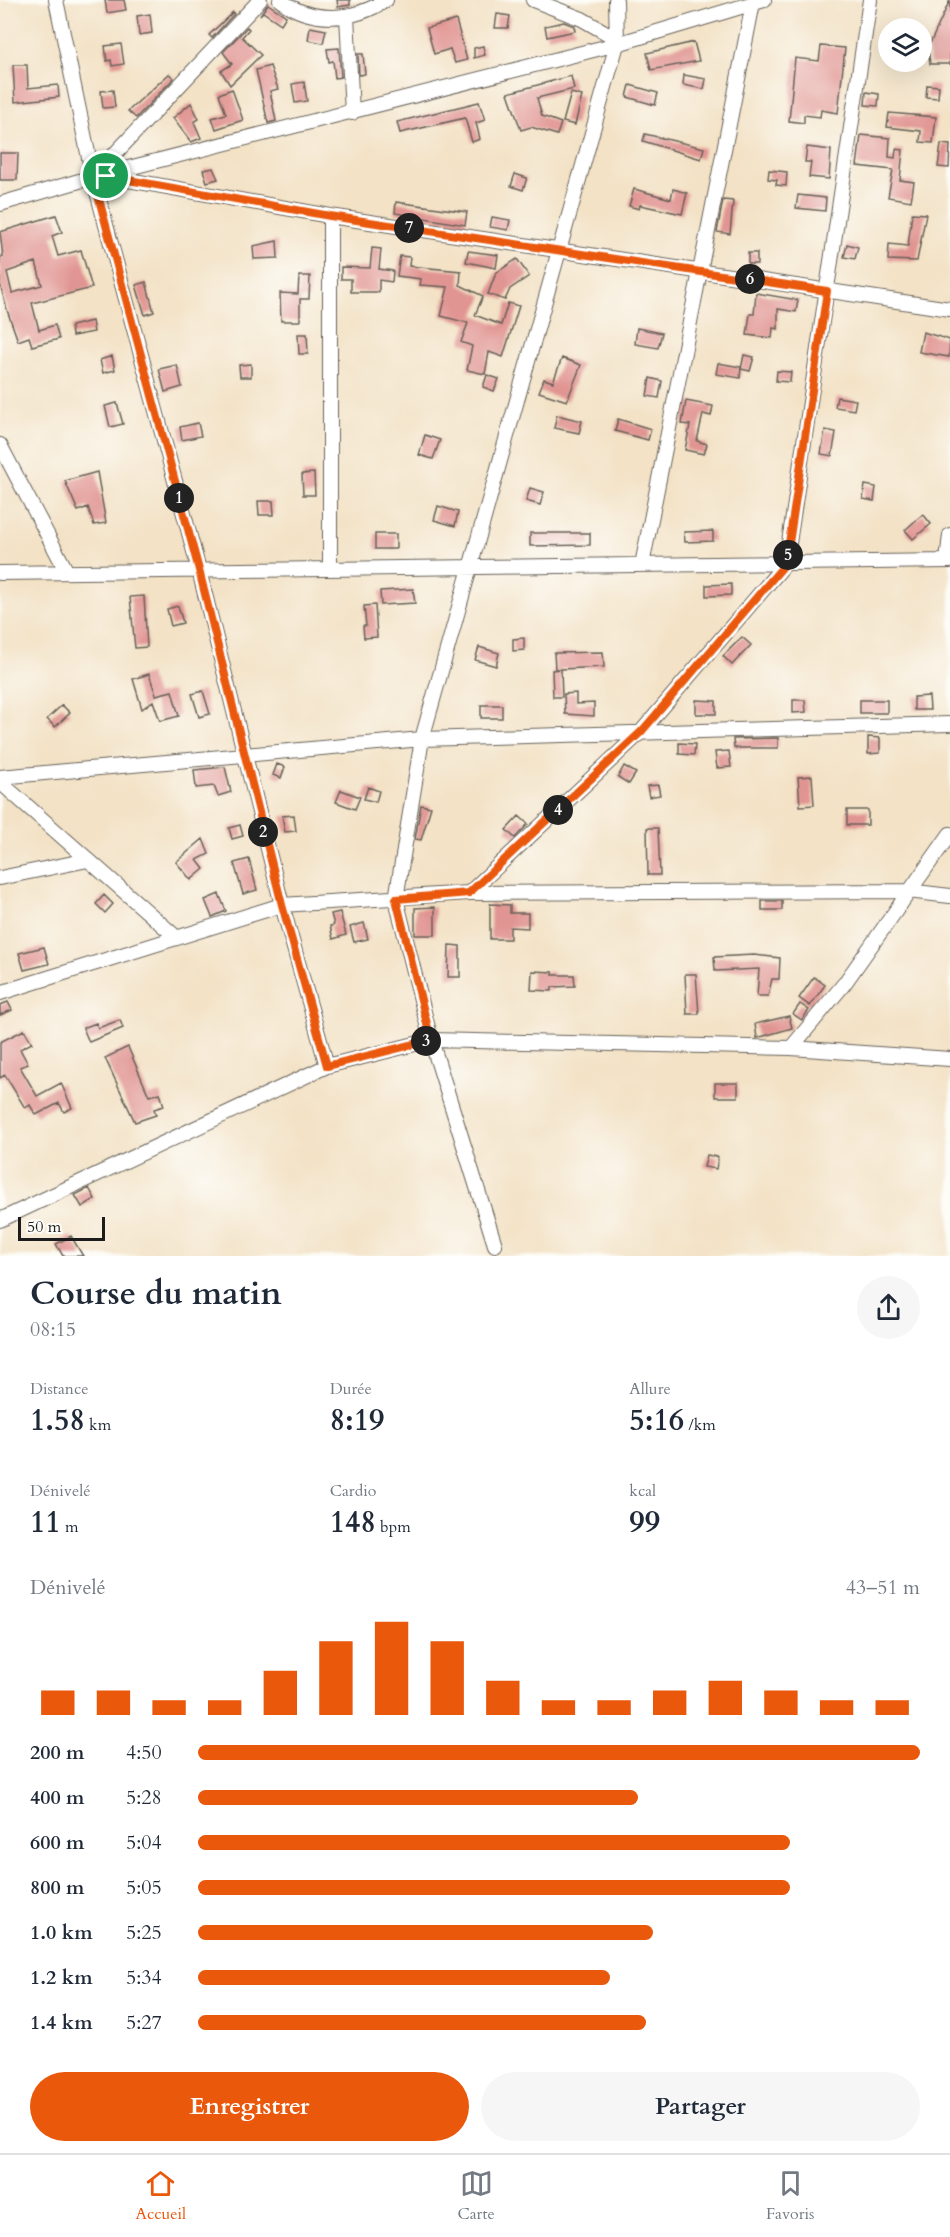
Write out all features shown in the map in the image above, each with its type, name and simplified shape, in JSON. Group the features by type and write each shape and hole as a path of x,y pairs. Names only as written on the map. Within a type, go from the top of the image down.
{"street":[{"path":"56,0 282,905 327,1066"},
{"path":"100,177 260,0"},
{"path":"280,0 288,6 320,17 347,16 370,11 386,0"},
{"path":"533,0 582,19 617,41"},
{"path":"495,1245 431,1040 396,899 422,739 473,567 617,41 616,0"},
{"path":"469,893 642,731 786,563 870,0"},
{"path":"0,204 352,113 758,2 700,272 642,565"},
{"path":"347,16 352,113"},
{"path":"100,177 330,216 950,309"},
{"path":"330,216 330,569"},
{"path":"0,445 67,572"},
{"path":"0,573 948,561 950,535"},
{"path":"0,777 422,739 950,724"},
{"path":"0,782 177,938"},
{"path":"791,1048 844,984 950,834"},
{"path":"0,878 88,860"},
{"path":"0,993 282,905 469,893 908,891 950,896"},
{"path":"0,1220 327,1066 431,1040 791,1048 950,1059"}],"building":[{"path":"105,0 124,0 126,10 107,13"},
{"path":"337,0 350,0 350,5 338,7"},
{"path":"950,0 950,64 932,64 932,39"},
{"path":"268,4 286,16 281,24 263,12 260,15"},
{"path":"233,12 234,14 212,38 209,35"},
{"path":"150,14 152,33 139,35 137,16"},
{"path":"497,14 510,16 508,28 495,28"},
{"path":"456,20 467,60 455,63 450,49 434,54 427,28"},
{"path":"564,22 574,26 575,31 547,37 545,26"},
{"path":"247,27 249,29 242,37 261,55 230,85 221,71 232,64 223,52"},
{"path":"310,27 326,30 323,43 308,40"},
{"path":"694,42 699,61 651,70 647,53"},
{"path":"121,44 124,64 112,66 111,60 107,61 105,46"},
{"path":"483,46 485,55 474,58 474,48"},
{"path":"821,46 845,48 838,113 821,110 820,117 804,115 804,123 789,121 795,58 819,61"},
{"path":"339,48 341,77 335,78 333,61 329,62 327,49"},
{"path":"358,54 363,54 365,74 359,75"},
{"path":"13,65 27,65 28,88 58,85 59,97 15,102"},
{"path":"270,66 278,89 270,91 276,121 268,123 256,70"},
{"path":"169,74 174,78 136,118 128,111"},
{"path":"684,75 706,79 704,89 683,85"},
{"path":"571,76 574,89 537,98 542,116 561,123 557,135 531,127 521,130 508,93"},
{"path":"304,82 307,101 295,103 292,84"},
{"path":"630,85 658,93 655,105 627,97"},
{"path":"927,85 939,86 938,98 926,97"},
{"path":"232,89 243,120 216,129 212,118 226,114 219,94"},
{"path":"113,90 115,107 103,108 101,91"},
{"path":"866,92 879,94 878,106 865,105"},
{"path":"571,93 582,96 575,125 563,122"},
{"path":"479,102 485,120 476,123 480,139 472,142 465,118 400,133 397,122"},
{"path":"191,103 199,119 194,122 201,138 191,142 173,118"},
{"path":"889,113 936,117 933,143 920,142 921,131 887,127"},
{"path":"645,134 704,148 701,159 643,141"},
{"path":"861,135 890,138 889,157 895,158 896,149 903,150 900,180 914,182 911,201 888,197 893,170 857,166"},
{"path":"941,144 950,145 949,168 938,167"},
{"path":"807,147 831,150 829,179 809,177 811,162 805,162"},
{"path":"0,153 18,153 17,180 0,180"},
{"path":"213,168 218,179 207,182 203,170"},
{"path":"769,170 787,172 786,186 776,185 777,180 768,179"},
{"path":"515,174 527,178 523,190 511,186"},
{"path":"634,189 671,199 673,189 687,193 682,214 640,205 639,209 629,206"},
{"path":"798,195 826,198 825,211 796,208"},
{"path":"723,200 733,201 730,234 717,232"},
{"path":"396,202 467,212 465,225 395,213"},
{"path":"912,213 926,214 917,261 888,260 889,244 908,246"},
{"path":"56,215 62,232 52,236 58,256 81,250 92,288 32,303 39,330 55,325 59,339 32,346 29,337 18,341 0,284 0,257 3,257 0,232","holes":["36,262 42,285 12,293 7,272"]},
{"path":"492,217 510,220 508,230 490,227"},
{"path":"277,241 278,258 254,259 253,246"},
{"path":"847,244 858,247 855,259 844,257"},
{"path":"372,248 381,249 379,269 393,271 392,282 379,280 379,292 351,292 351,279 341,279 341,267 370,268"},
{"path":"468,251 498,255 496,268 466,262"},
{"path":"748,253 757,253 757,264 748,264"},
{"path":"400,256 410,257 409,266 461,271 460,285 483,296 475,315 501,325 508,303 519,306 503,357 489,352 485,374 467,370 472,346 461,342 468,323 441,316 448,287 420,285 421,279 397,276"},
{"path":"517,259 529,276 510,289 505,300 488,294 496,273"},
{"path":"299,276 310,276 309,299 300,299 300,321 281,321 280,293 298,294"},
{"path":"146,282 154,312 145,315 136,285"},
{"path":"756,293 798,300 796,312 778,309 778,329 773,328 772,338 747,335 750,314 754,314"},
{"path":"92,321 94,332 72,336 71,326"},
{"path":"637,328 662,333 658,348 635,344"},
{"path":"923,332 950,340 949,357 919,352"},
{"path":"298,334 307,334 308,354 299,354"},
{"path":"744,355 754,357 750,371 741,369"},
{"path":"112,356 115,370 103,373 100,360"},
{"path":"562,358 581,365 567,401 539,392 544,379 553,382"},
{"path":"718,363 741,367 740,378 716,374"},
{"path":"251,364 251,377 240,377 239,365"},
{"path":"177,365 182,387 165,392 159,369"},
{"path":"777,371 791,372 790,382 776,381"},
{"path":"487,375 499,379 494,391 483,387"},
{"path":"650,378 662,381 659,398 647,396"},
{"path":"837,397 856,400 854,410 835,407"},
{"path":"686,401 713,406 711,416 703,414 697,441 707,444 704,454 685,450 690,425 682,424"},
{"path":"117,403 123,424 110,427 105,406"},
{"path":"557,415 582,421 579,433 554,428"},
{"path":"618,419 651,429 648,440 615,431"},
{"path":"198,423 201,436 182,440 180,427"},
{"path":"825,430 836,432 832,456 821,454"},
{"path":"425,435 440,440 433,459 419,455"},
{"path":"97,472 106,523 94,525 88,507 78,511 65,481"},
{"path":"314,473 315,495 303,495 302,474"},
{"path":"865,485 876,487 874,501 863,499"},
{"path":"530,488 544,492 540,505 526,501"},
{"path":"258,501 273,501 274,515 259,515"},
{"path":"438,506 458,512 455,526 434,520"},
{"path":"923,514 931,524 913,539 905,530"},
{"path":"713,531 713,541 685,542 684,532"},
{"path":"530,533 590,533 590,545 530,546"},
{"path":"375,534 396,534 396,549 375,549"},
{"path":"731,584 731,595 706,596 706,585"},
{"path":"413,589 415,603 381,605 380,591"},
{"path":"144,596 147,647 135,648 130,597"},
{"path":"375,605 377,637 364,638 363,626 366,626 364,606"},
{"path":"178,606 183,623 171,626 167,609"},
{"path":"742,637 751,645 732,665 723,656"},
{"path":"524,638 524,650 513,651 513,639"},
{"path":"479,647 499,653 496,666 475,660"},
{"path":"603,652 604,667 561,669 562,697 553,697 552,670 560,669 555,669 554,653"},
{"path":"149,674 156,695 172,691 179,716 160,721 153,701 142,709 133,679"},
{"path":"203,691 210,714 199,717 192,694"},
{"path":"576,693 576,704 594,703 594,716 565,714 564,694"},
{"path":"929,696 930,710 914,710 914,697"},
{"path":"696,700 716,701 716,714 696,714"},
{"path":"793,700 805,700 806,712 793,713"},
{"path":"860,700 887,700 887,713 860,713"},
{"path":"62,705 70,713 55,727 47,719"},
{"path":"481,705 502,705 502,718 481,718"},
{"path":"868,737 880,738 880,753 868,754"},
{"path":"778,738 778,748 734,748 733,739"},
{"path":"679,743 695,744 694,755 679,754"},
{"path":"729,751 731,767 717,768 715,752"},
{"path":"277,764 285,767 281,778 273,775"},
{"path":"624,766 636,773 629,784 618,777"},
{"path":"225,767 231,792 218,796 214,786 196,788 194,770"},
{"path":"812,776 814,805 800,806 798,777"},
{"path":"658,785 660,795 649,797 647,786"},
{"path":"368,787 379,791 376,802 364,799"},
{"path":"341,790 360,797 355,809 336,802"},
{"path":"421,805 431,807 421,840 415,839"},
{"path":"847,810 868,810 868,825 847,825"},
{"path":"294,815 296,831 285,832 282,816"},
{"path":"519,816 528,824 515,838 506,830"},
{"path":"240,825 243,836 232,839 229,828"},
{"path":"647,828 658,828 660,875 648,875"},
{"path":"203,839 209,854 197,860 204,869 191,880 176,862"},
{"path":"249,859 257,890 243,894 234,863"},
{"path":"219,894 226,911 212,917 205,900"},
{"path":"104,895 113,904 105,913 96,904"},
{"path":"762,901 782,901 782,910 762,910"},
{"path":"490,904 510,905 510,913 528,913 528,928 510,927 510,939 490,939"},
{"path":"435,907 435,935 415,935 415,908"},
{"path":"340,912 346,935 333,939 330,926 334,925 331,914"},
{"path":"364,923 368,939 354,942 350,927"},
{"path":"449,945 460,946 460,977 448,977"},
{"path":"44,947 49,964 24,970 19,953"},
{"path":"754,955 780,958 779,979 772,979 768,996 757,996 759,969 715,971 714,957"},
{"path":"532,971 553,972 553,975 574,975 575,986 552,987 552,991 531,990"},
{"path":"685,974 696,974 699,1014 687,1014"},
{"path":"814,977 825,985 810,1006 799,998"},
{"path":"8,1002 12,1010 0,1015 0,1005"},
{"path":"800,1004 809,1010 802,1020 793,1014"},
{"path":"789,1016 792,1028 757,1038 755,1024"},
{"path":"120,1020 123,1028 89,1042 83,1028 96,1023 98,1028"},
{"path":"24,1030 32,1043 20,1049 28,1064 20,1067 37,1096 61,1083 72,1108 64,1112 59,1103 36,1115 30,1105 25,1108 5,1075 0,1078 0,1042"},
{"path":"128,1047 149,1096 160,1093 164,1106 154,1109 156,1115 135,1122 105,1058"},
{"path":"715,1083 738,1083 738,1097 715,1097"},
{"path":"707,1155 718,1157 716,1169 704,1167"},
{"path":"89,1188 95,1199 82,1207 75,1195"},
{"path":"71,1236 83,1256 63,1256 56,1244"}],"route":[{"path":"106,176 330,216 827,291 786,563 642,731 469,893 396,899 431,1040 327,1066 282,905 199,570 93,177 106,176"}]}
